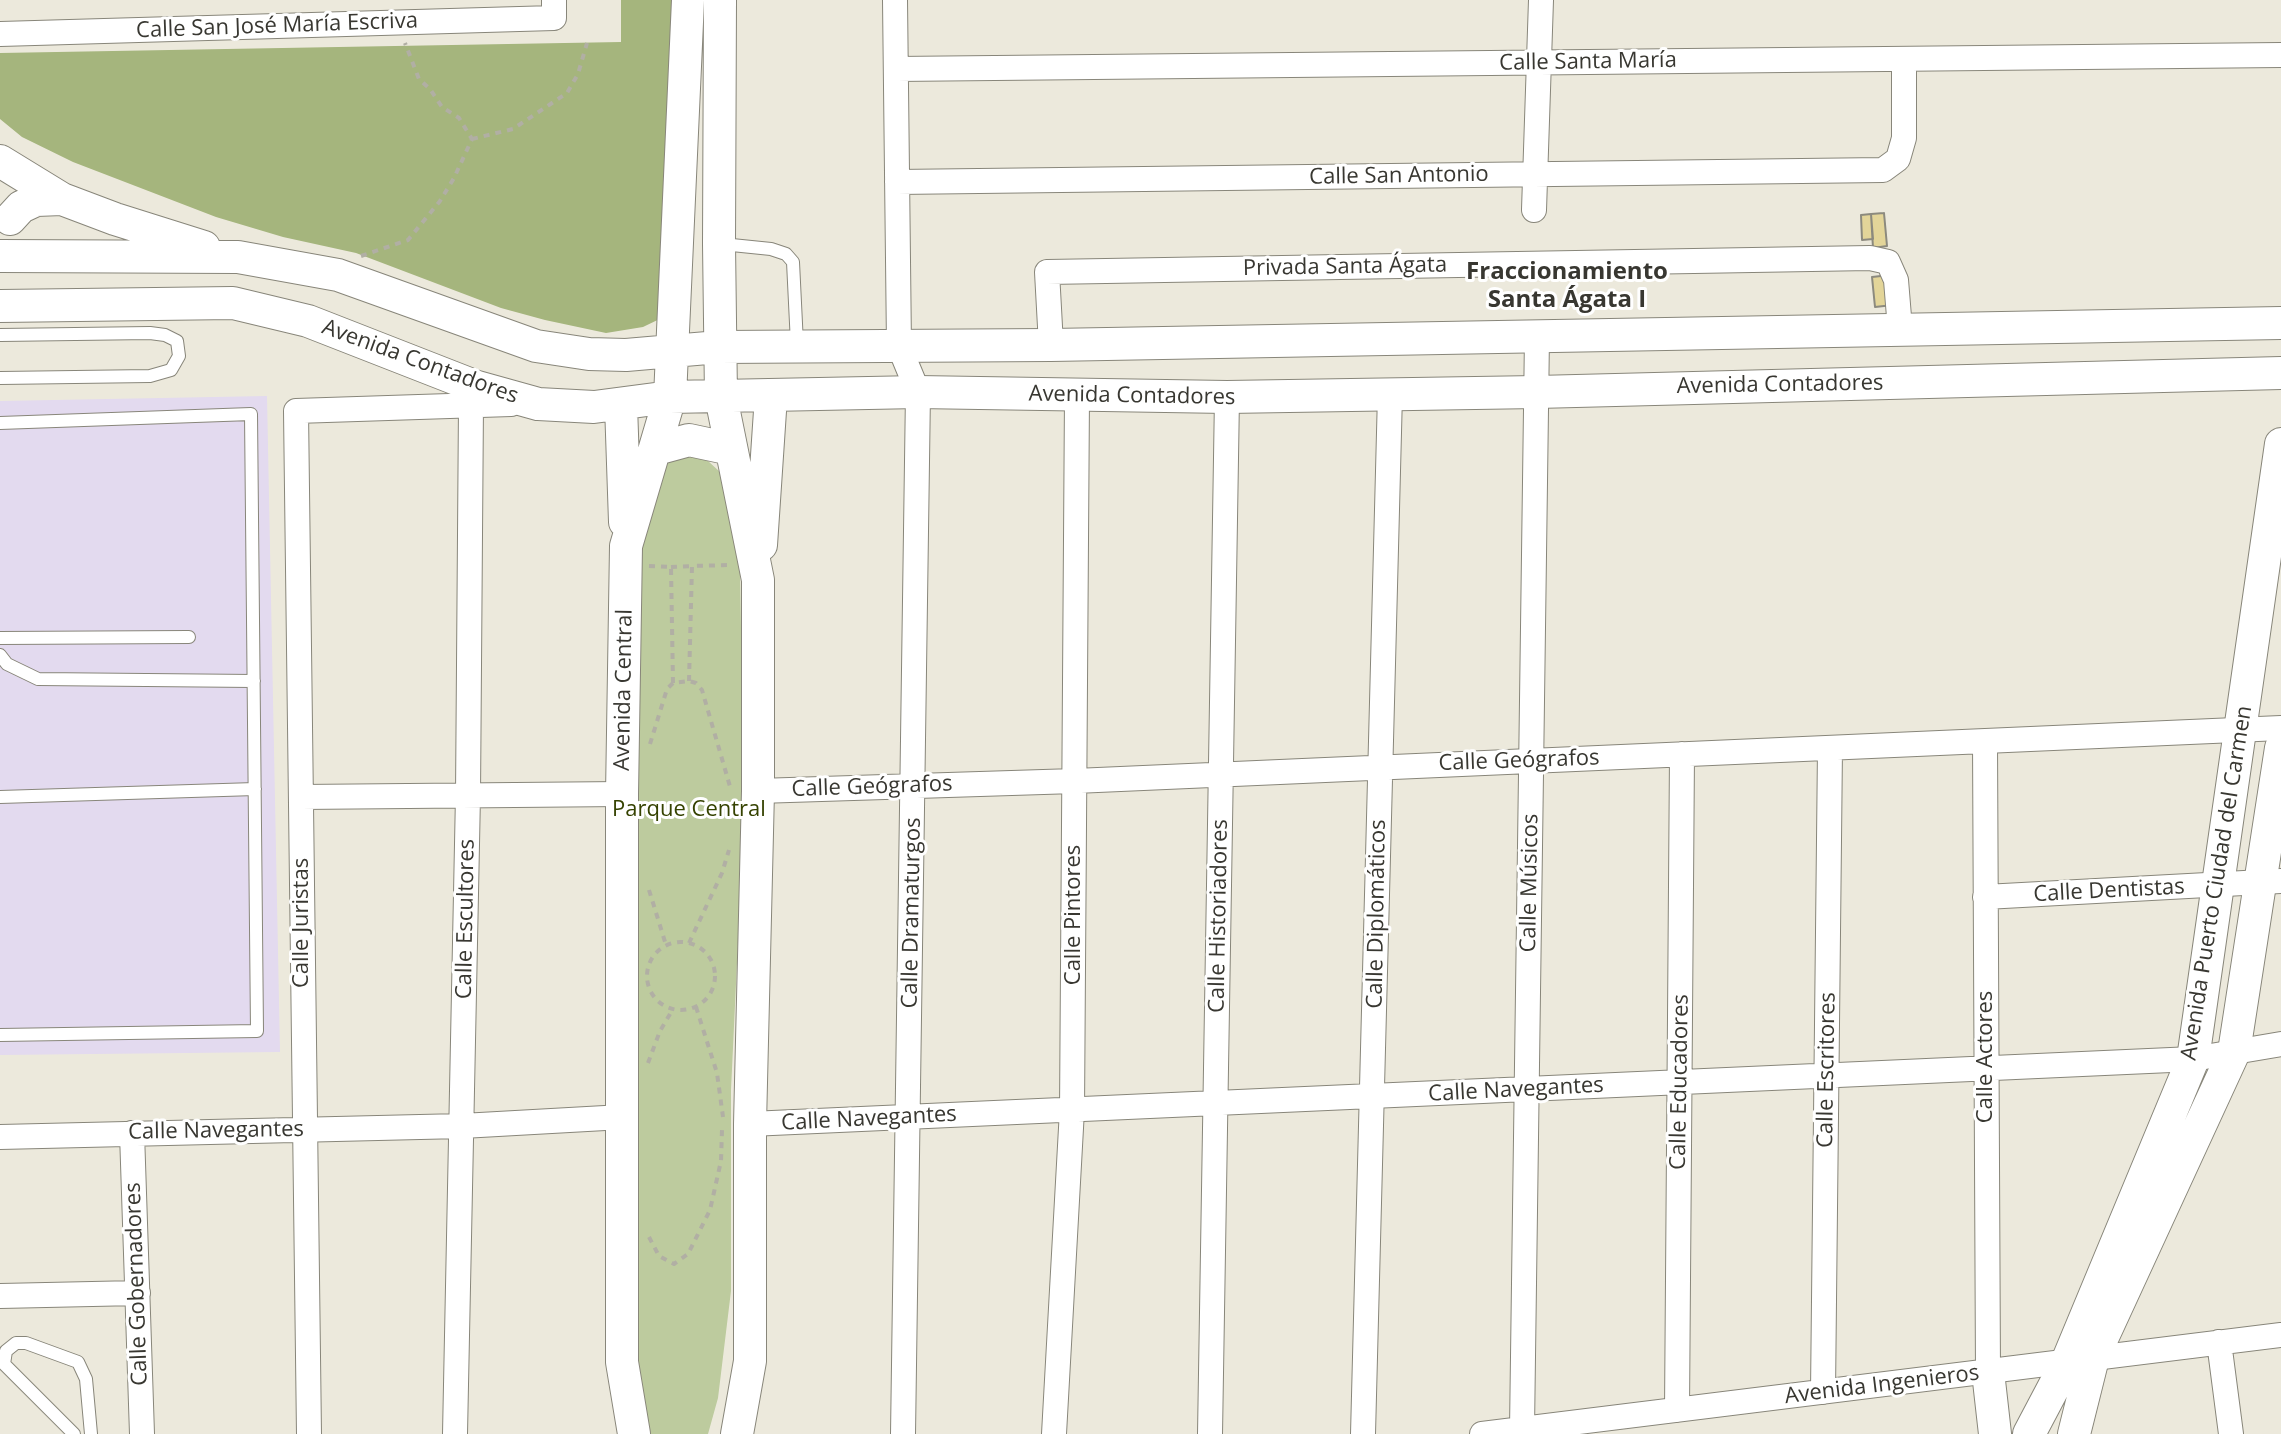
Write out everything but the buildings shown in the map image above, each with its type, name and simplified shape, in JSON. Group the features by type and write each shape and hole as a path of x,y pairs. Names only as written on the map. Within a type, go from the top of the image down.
{"main road":[{"name":"Avenida Central","path":"634,1434 622,1362 622,794 626,555 670,397 688,0"},
{"path":"720,0 721,397 756,572"},
{"path":"0,161 62,199 115,219 234,257 338,275 536,346 589,354 626,355 719,347 1051,345 2281,323"},
{"path":"3,215 36,200 62,199"},
{"path":"0,256 234,257"},
{"name":"Avenida Contadores","path":"0,306 233,303 308,321 477,387 538,404 608,406 670,397 918,392 1227,397 1537,392 2281,373"},
{"path":"741,1432 750,1361 745,792 756,572 781,396 774,381 775,369 778,358 784,352 797,347"},
{"path":"589,354 607,362 614,368 617,377 615,389 607,401 626,555"},
{"path":"656,449 689,440 731,449"},
{"name":"Avenida Puerto Ciudad del Carmen","path":"2074,1434 2080,1360 2193,1059 2281,444"},
{"name":"Avenida Puerto Ciudad del Carmen","path":"2029,1434 2080,1360 2234,1052 2271,882 2281,748"},
{"path":"614,1434 622,1362"},
{"path":"1988,1372 1995,1434"}],"street":[{"path":"895,0 899,346 918,392"},
{"path":"1534,210 1541,0"},
{"name":"Calle San José María Escriva","path":"0,34 403,23 554,9"},
{"name":"Calle Santa María","path":"896,69 2281,55"},
{"name":"Calle San Antonio","path":"897,182 1883,170 1898,159 1904,138 1904,59"},
{"name":"Privada Santa Ágata","path":"1051,345 1047,272 1870,258 1888,262 1896,280 1900,329"},
{"name":"Calle Músicos","path":"1522,1429 1537,336"},
{"name":"Calle Dramaturgos","path":"903,1434 918,392"},
{"name":"Calle Diplomáticos","path":"1363,1434 1390,394"},
{"name":"Calle Pintores","path":"1054,1434 1072,1110 1077,396"},
{"name":"Calle Historiadores","path":"1210,1434 1227,397"},
{"path":"471,404 538,404"},
{"name":"Calle Juristas","path":"309,1434 296,411 471,404"},
{"name":"Calle Escultores","path":"455,1434 468,795 471,404"},
{"name":"Calle Geógrafos","path":"745,792 1075,781 2281,728"},
{"name":"Calle Actores","path":"1985,741 1988,1372"},
{"name":"Calle Escritores","path":"1823,1392 1830,748"},
{"name":"Calle Educadores","path":"1677,1410 1682,754"},
{"path":"301,797 622,794"},
{"name":"Calle Dentistas","path":"1985,897 2271,882"},
{"name":"Calle Navegantes","path":"750,1124 2193,1059 2281,1044"},
{"name":"Calle Navegantes","path":"0,1137 462,1126 623,1117"},
{"name":"Calle Gobernadores","path":"132,1133 142,1434"},
{"path":"0,1296 138,1293"},
{"name":"Avenida Ingenieros","path":"1482,1434 1522,1429 1581,1428 1677,1410 2281,1335"},
{"path":"2219,1342 2231,1434"}],"lane":[{"path":"719,244 771,249 786,254 793,262 797,347"},
{"path":"0,335 150,333 177,341 179,356 171,370 150,376 0,378"},
{"path":"0,423 251,414 257,1031 0,1035"},
{"path":"0,638 189,637"},
{"path":"0,655 7,664 38,679 254,681"},
{"path":"0,797 255,789"},
{"path":"74,1434 4,1364 6,1351 16,1343 26,1343 78,1362 86,1379 91,1434"}],"path":[{"path":"403,23 405,46 419,79 442,107 459,118 472,139"},
{"path":"472,139 513,129 567,93 578,74 587,43"},
{"path":"338,275 364,253 408,240 440,201 472,139"},
{"path":"626,555 671,567 756,572"},
{"path":"689,681 692,566"},
{"path":"671,567 673,683"},
{"path":"649,747 667,689 673,683 696,683 702,690 745,792"},
{"path":"689,943 722,873 730,847"},
{"path":"649,889 666,945"},
{"path":"689,943 700,947 708,956 714,966 715,978 706,1000 685,1010 673,1009 662,1005 654,997 648,986 647,974 650,962 666,945 689,943"},
{"path":"674,1264 688,1254 710,1210 721,1161 723,1117 717,1073 696,1007"}],"shaded area":[{"path":"267,396 280,1052 0,1055 0,401"}],"green space":[{"path":"621,0 674,0 670,314 643,327 606,333 545,320 501,308 356,253 283,237 216,217 73,162 22,137 0,119 0,53 621,42"},
{"name":"Parque Central","path":"689,454 708,461 720,472 732,512 740,568 743,747 731,1090 731,1291 718,1398 708,1434 650,1434 639,1396 627,1318 638,554 665,463"}],"district":[{"name":"Fraccionamiento Santa Ágata I","path":"1567,286"}]}
